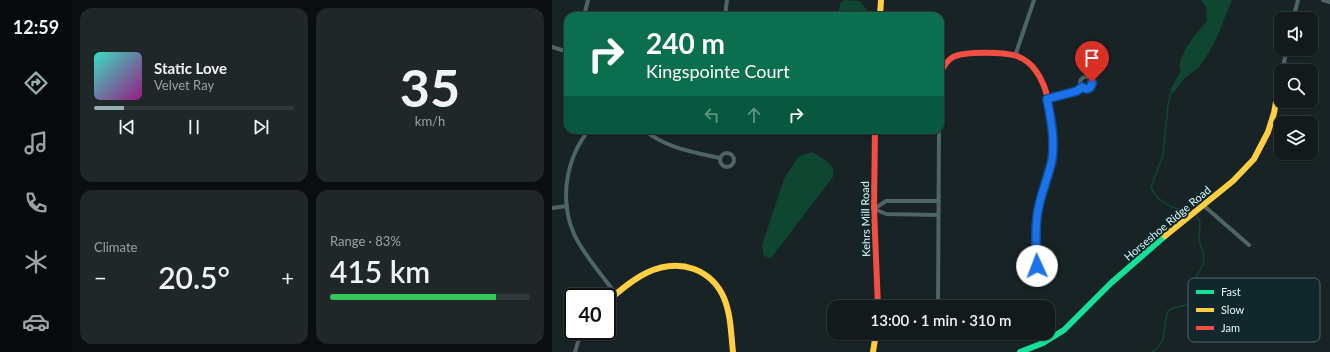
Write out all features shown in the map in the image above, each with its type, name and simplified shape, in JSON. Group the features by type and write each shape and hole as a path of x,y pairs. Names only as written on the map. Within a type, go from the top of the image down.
{"street":[{"path":"585,12 588,0"},
{"path":"726,12 727,0"},
{"path":"880,12 881,0"},
{"path":"1015,56 1034,0"},
{"path":"1295,12 1298,0"},
{"path":"1323,0 1330,2"},
{"path":"552,47 564,51"},
{"path":"944,66 950,59 960,54 1003,54 1015,56 1032,66 1038,73 1050,113 1053,146 1052,161 1037,217 1037,266"},
{"path":"1047,99 1077,91 1082,87"},
{"name":"Horseshoe Ridge Road","path":"1020,352 1053,338 1064,330 1110,284 1203,205 1238,178 1261,149 1272,121 1274,108"},
{"path":"586,134 579,144 571,161 567,183 567,206 574,233 612,288"},
{"path":"650,134 669,145 720,158"},
{"name":"Kehrs Mill Road","path":"875,134 874,209 878,300"},
{"path":"938,300 939,134"},
{"path":"874,209 886,201 939,201"},
{"path":"1203,205 1241,236 1249,245"},
{"path":"552,208 567,206"},
{"path":"874,209 886,214 938,215"},
{"path":"616,294 646,272 663,266 678,265 698,271 711,279 724,296 727,306 733,352"},
{"path":"576,352 579,340"},
{"path":"873,352 875,340"}],"shaded area":[{"path":"845,0 860,1 867,12 838,12 841,2"},
{"path":"1201,0 1232,0 1217,37 1209,52 1199,67 1185,78 1173,93 1170,90 1181,71 1181,60 1184,53 1198,31 1207,21 1206,7"},
{"path":"812,152 825,160 833,168 833,177 771,258 764,256 762,245 784,179 798,157"}],"waterway":[{"path":"1171,93 1168,105 1163,155 1151,187 1155,194 1164,203 1175,208 1188,210"},
{"path":"1195,215 1200,222 1199,240 1204,255 1203,264 1197,278"},
{"path":"1152,352 1157,348 1163,339 1168,311 1188,303"}],"traffic: fast":[{"path":"1020,352 1043,343 1064,330 1111,283 1165,236"}],"traffic: slow":[{"path":"880,12 881,0"},
{"path":"1165,236 1233,181 1254,159 1268,132 1275,108"},
{"path":"1037,267 1036,221 1051,161 1053,143"},
{"path":"616,294 636,279 658,268 681,266 694,269 712,280 719,288 724,298 729,318 733,352"},
{"path":"873,352 875,340"}],"traffic: jam":[{"path":"944,67 948,60 953,57 975,53 994,53 1017,56 1030,64 1041,79 1047,96 1051,115 1053,143"},
{"path":"875,134 874,209 878,300"}],"route":[{"path":"1037,266 1037,217 1052,161 1053,146 1050,113 1047,99 1077,91 1082,87 1087,89 1092,86 1092,82"}]}
